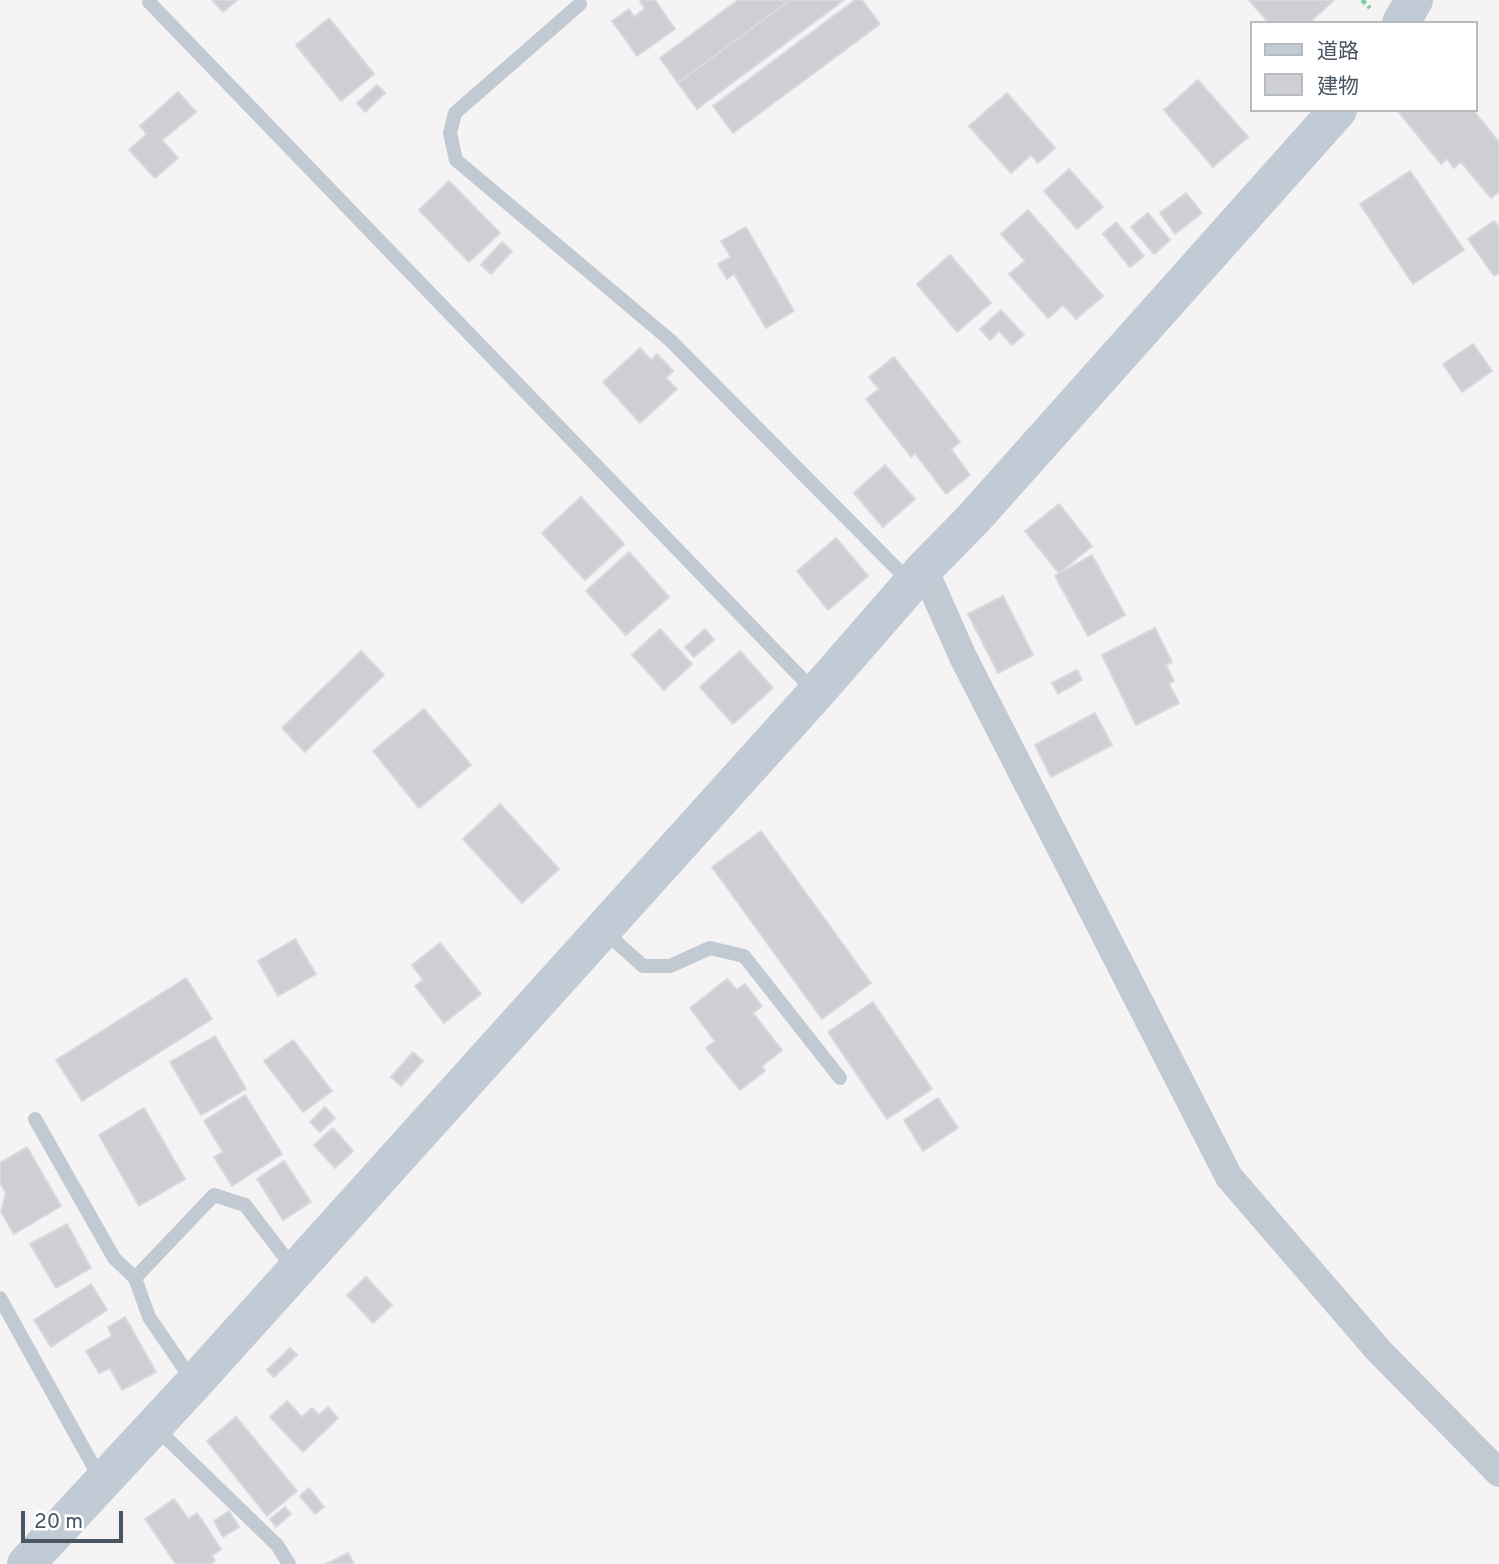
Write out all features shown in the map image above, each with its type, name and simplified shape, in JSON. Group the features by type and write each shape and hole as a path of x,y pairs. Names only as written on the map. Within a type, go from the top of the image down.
{"street":[{"path":"1402,21 1414,0"},
{"path":"26,1564 194,1383 1336,112"},
{"path":"918,576 963,657 1229,1177 1379,1351 1499,1473"}],"lane":[{"path":"149,2 816,692"},
{"path":"580,4 455,113 450,133 456,160 670,340 918,576"},
{"path":"603,929 643,966 670,966 710,948 744,956 840,1078"},
{"path":"35,1119 114,1258 135,1278 149,1317 194,1383"},
{"path":"135,1278 214,1195 245,1205 295,1270"},
{"path":"0,1298 102,1482"},
{"path":"155,1426 277,1545 289,1564"}],"building":[{"path":"212,0 237,0 223,12"},
{"path":"655,0 675,29 637,56 612,21 629,9 634,17 645,8 640,2"},
{"path":"738,0 790,0 678,83 660,58"},
{"path":"790,0 844,0 697,109 678,83"},
{"path":"855,0 862,0 880,24 733,133 713,106"},
{"path":"1249,0 1334,0 1311,21 1267,21"},
{"path":"329,18 374,74 341,101 296,45"},
{"path":"1198,80 1248,137 1213,167 1164,110"},
{"path":"377,85 385,93 365,112 357,103"},
{"path":"178,92 196,112 162,140 178,158 155,178 129,150 147,134 140,126"},
{"path":"1007,93 1055,148 1038,163 1031,155 1011,173 969,126"},
{"path":"1399,112 1475,112 1499,142 1499,192 1491,198 1461,162 1454,168 1447,159 1441,164"},
{"path":"1069,169 1103,207 1077,229 1044,191"},
{"path":"1410,171 1464,250 1413,284 1360,204"},
{"path":"449,181 500,233 469,262 419,210"},
{"path":"1186,193 1202,213 1175,234 1160,213"},
{"path":"1028,210 1103,296 1076,319 1063,305 1048,318 1009,274 1025,261 1001,234"},
{"path":"1148,213 1170,240 1154,254 1131,227"},
{"path":"1494,221 1499,227 1499,273 1494,276 1468,239"},
{"path":"1116,222 1144,256 1130,267 1103,234"},
{"path":"746,227 794,311 766,328 734,274 727,279 718,264 731,257 721,241"},
{"path":"502,242 512,251 491,274 481,265"},
{"path":"950,255 991,303 957,332 917,284"},
{"path":"1001,310 1024,335 1012,345 999,331 990,340 980,329"},
{"path":"1473,344 1492,371 1462,392 1443,364"},
{"path":"640,348 651,360 657,354 673,371 666,378 677,389 640,423 603,382"},
{"path":"894,357 960,442 951,449 970,475 946,494 915,453 911,457 866,399 879,389 869,377"},
{"path":"885,465 915,499 883,527 854,493"},
{"path":"581,497 624,544 585,580 542,533"},
{"path":"1059,504 1092,546 1059,573 1025,531"},
{"path":"836,538 868,576 828,610 797,571"},
{"path":"629,552 669,597 626,635 586,591"},
{"path":"1092,555 1125,615 1088,636 1055,576"},
{"path":"1003,596 1033,655 998,673 968,614"},
{"path":"1155,628 1172,662 1166,665 1174,681 1169,684 1179,703 1136,725 1102,655"},
{"path":"660,629 692,664 664,690 632,655"},
{"path":"705,629 714,640 694,657 685,647"},
{"path":"361,651 384,675 305,752 282,728"},
{"path":"740,651 773,688 733,724 700,687"},
{"path":"1077,670 1082,680 1058,694 1052,683"},
{"path":"424,709 471,765 419,808 373,751"},
{"path":"1095,713 1112,745 1051,777 1035,745"},
{"path":"500,804 559,869 522,903 463,839"},
{"path":"761,831 871,983 822,1019 712,867"},
{"path":"295,939 316,974 278,996 258,961"},
{"path":"440,943 481,994 444,1023 415,986 423,980 412,965"},
{"path":"186,978 212,1019 82,1101 56,1060"},
{"path":"727,979 737,990 745,984 762,1006 753,1013 782,1050 762,1066 765,1071 740,1090 706,1048 715,1041 690,1008"},
{"path":"873,1002 932,1089 887,1119 828,1032"},
{"path":"215,1036 246,1089 201,1115 170,1062"},
{"path":"293,1040 332,1091 303,1112 264,1061"},
{"path":"413,1052 423,1061 401,1086 391,1077"},
{"path":"245,1095 282,1154 232,1186 214,1157 223,1152 204,1121"},
{"path":"938,1098 958,1128 923,1151 904,1120"},
{"path":"325,1107 335,1118 320,1132 310,1122"},
{"path":"144,1108 185,1179 139,1206 99,1135"},
{"path":"333,1128 353,1151 335,1168 314,1145"},
{"path":"27,1147 61,1206 14,1234 1,1212 6,1193 0,1183 0,1163"},
{"path":"284,1161 311,1202 283,1220 257,1179"},
{"path":"67,1224 91,1268 56,1288 30,1244"},
{"path":"366,1277 392,1305 373,1323 347,1295"},
{"path":"91,1284 107,1310 51,1347 34,1320"},
{"path":"125,1317 156,1372 122,1390 110,1368 99,1373 86,1351 112,1336 108,1327"},
{"path":"290,1348 297,1355 274,1377 267,1370"},
{"path":"287,1401 302,1417 312,1408 319,1415 328,1407 338,1418 303,1452 270,1417"},
{"path":"236,1417 297,1491 267,1516 207,1441"},
{"path":"309,1488 324,1507 315,1514 300,1496"},
{"path":"174,1499 188,1519 197,1513 221,1549 212,1556 215,1561 210,1564 176,1564 145,1519"},
{"path":"285,1507 291,1514 276,1527 270,1519"},
{"path":"229,1511 239,1527 223,1537 214,1521"},
{"path":"348,1553 354,1564 326,1564"}]}
